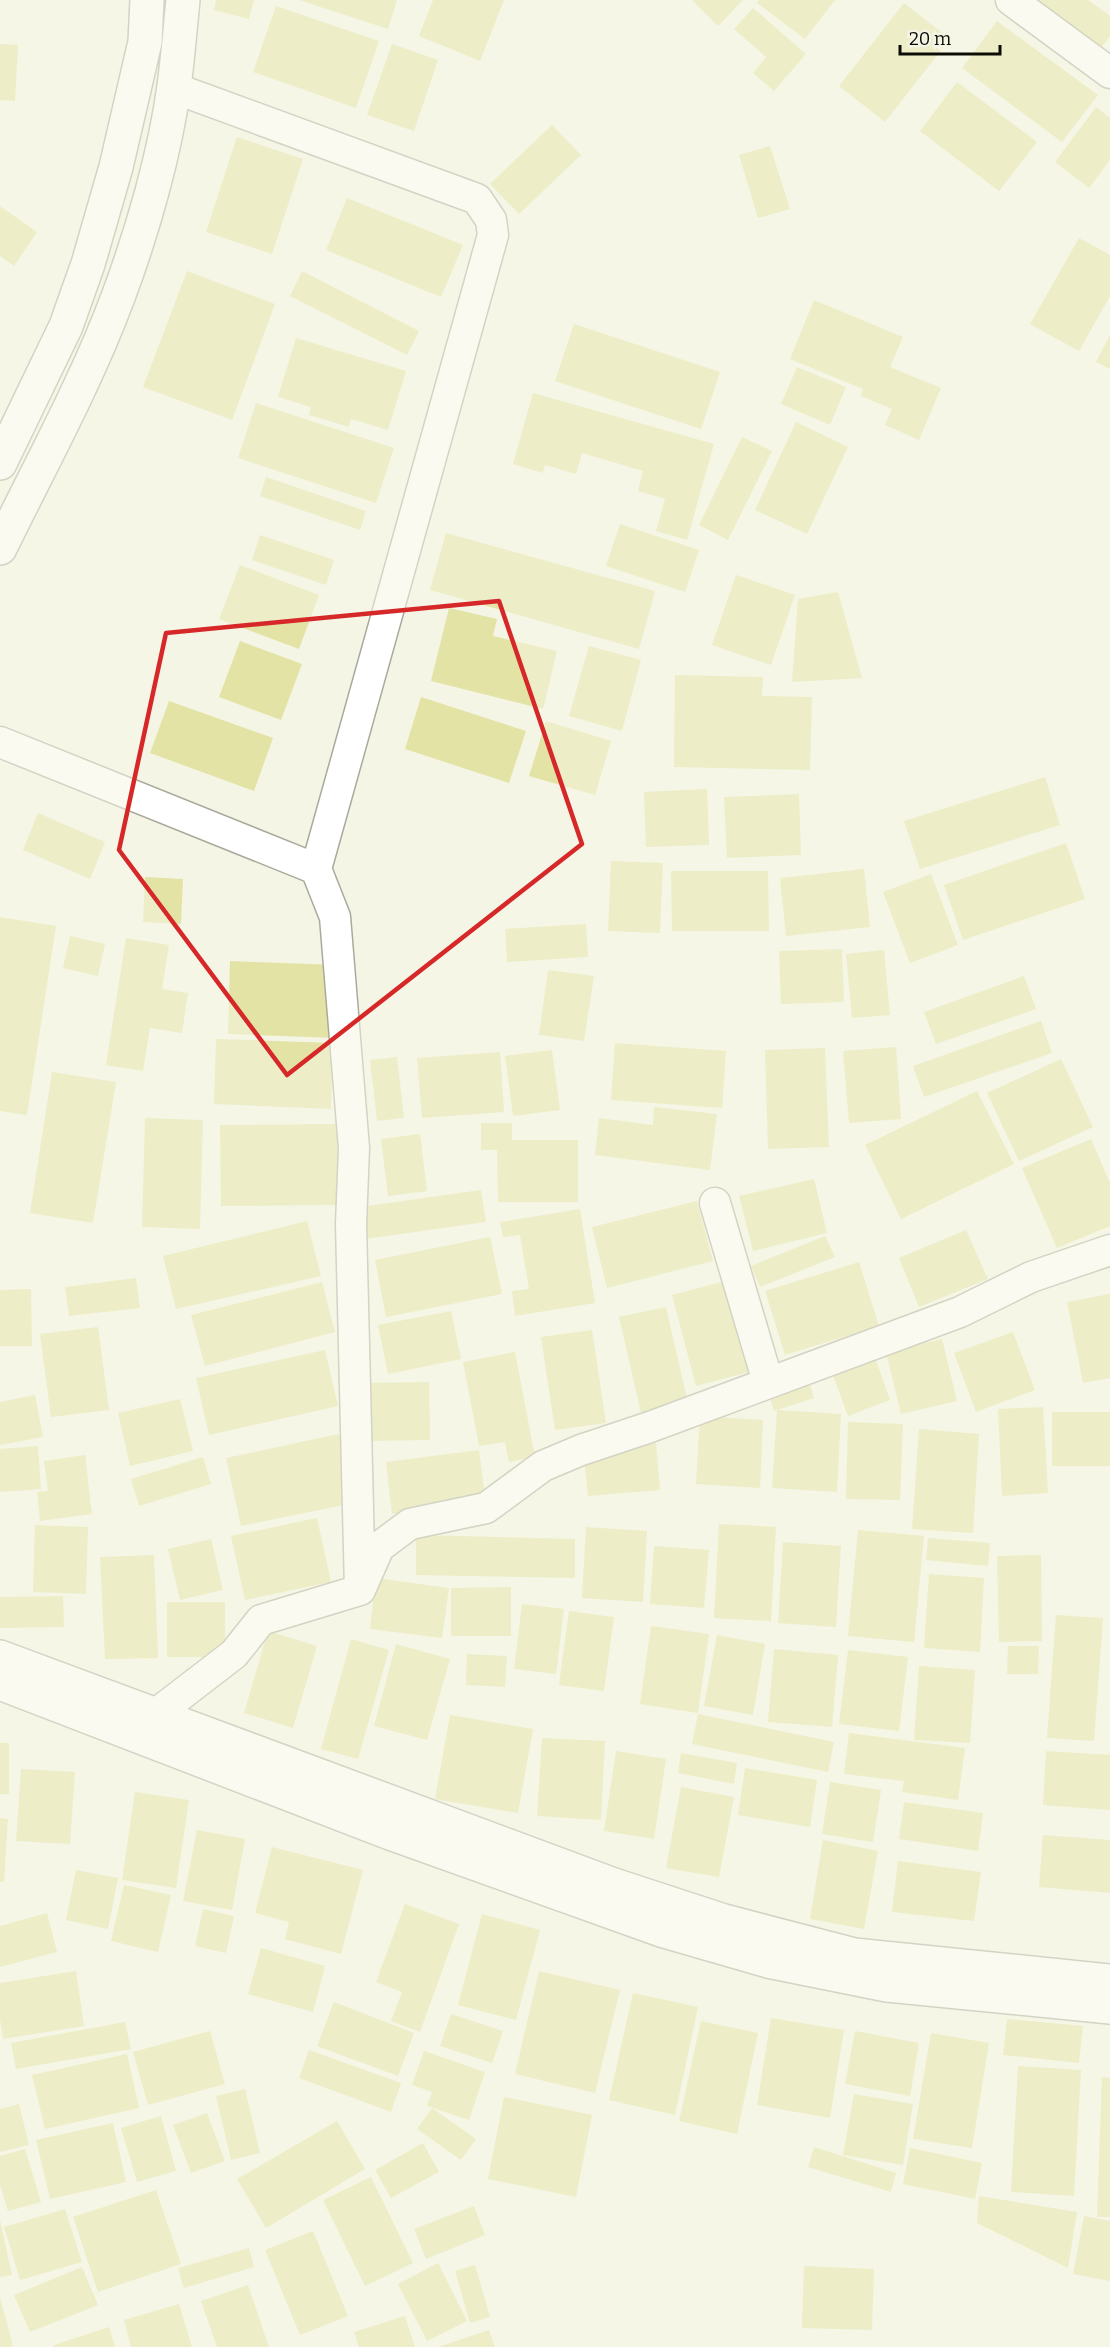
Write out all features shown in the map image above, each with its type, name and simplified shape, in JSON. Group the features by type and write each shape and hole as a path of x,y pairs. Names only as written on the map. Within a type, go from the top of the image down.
{"main road":[{"path":"0,463 66,326 88,264 116,167 142,54 147,0"},
{"path":"0,548 80,385 118,297 145,215 174,88 183,0"},
{"path":"0,1657 614,1885 724,1921 854,1955 1110,1981"},
{"path":"0,1683 390,1833 664,1931 768,1961 887,1985 1110,2007"}],"street":[{"path":"1011,0 1110,73"},
{"path":"174,88 477,199 491,220 493,236 316,869 335,917 354,1148 351,1224 360,1590"},
{"path":"0,742 316,869"},
{"path":"715,1203 768,1382"},
{"path":"156,1714 234,1654 261,1620 360,1590 379,1547 410,1524 486,1508 543,1466 581,1450 650,1427 960,1312 1031,1277 1110,1250"}],"highlighted area":[{"path":"499,601 582,844 287,1075 119,850 166,633"}],"building":[{"path":"216,0 254,0 249,19 214,10"},
{"path":"299,0 397,0 388,29"},
{"path":"433,0 504,0 480,61 419,36"},
{"path":"692,0 743,0 718,26"},
{"path":"759,0 835,0 805,39 757,3"},
{"path":"1036,0 1088,0 1110,16 1110,36 1100,49"},
{"path":"904,3 950,39 885,122 839,86"},
{"path":"276,6 379,41 356,108 253,72"},
{"path":"753,8 806,54 774,91 753,73 766,57 734,29"},
{"path":"997,21 1098,95 1062,142 962,68"},
{"path":"0,44 18,45 15,101 0,100"},
{"path":"392,44 438,60 414,131 367,115"},
{"path":"957,82 1037,142 999,191 920,131"},
{"path":"1096,107 1110,118 1110,160 1089,188 1055,162"},
{"path":"552,125 581,155 519,214 490,184"},
{"path":"237,137 303,159 272,254 206,232"},
{"path":"770,146 790,209 758,218 739,155"},
{"path":"347,198 463,245 441,297 326,250"},
{"path":"0,206 37,232 14,266 0,256"},
{"path":"1079,238 1110,255 1110,296 1079,351 1030,324"},
{"path":"187,271 275,304 232,420 143,387"},
{"path":"302,271 419,331 407,355 290,296"},
{"path":"814,300 903,337 890,367 941,388 919,440 885,425 892,409 861,396 863,389 790,359"},
{"path":"574,324 720,372 701,429 555,381"},
{"path":"1110,335 1110,369 1096,362"},
{"path":"296,338 406,371 388,430 351,419 349,427 309,415 311,407 278,397"},
{"path":"797,367 846,387 830,425 781,404"},
{"path":"533,393 714,444 687,540 656,531 665,499 638,491 643,471 582,453 576,474 545,465 543,473 513,464"},
{"path":"256,403 394,448 376,503 238,458"},
{"path":"796,422 848,447 807,534 755,510"},
{"path":"742,437 772,451 728,540 699,525"},
{"path":"266,477 366,511 360,530 260,496"},
{"path":"620,524 699,550 685,592 606,566"},
{"path":"446,533 655,591 639,649 430,590"},
{"path":"260,535 334,560 326,585 252,560"},
{"path":"240,565 319,595 299,649 219,619"},
{"path":"736,575 795,595 771,665 712,645"},
{"path":"838,592 862,678 792,682 798,599"},
{"path":"449,608 497,619 493,636 557,651 543,709 431,681"},
{"path":"240,641 302,664 281,720 219,697"},
{"path":"589,646 641,660 622,731 569,716"},
{"path":"675,675 763,677 762,696 812,697 810,770 674,767"},
{"path":"421,697 526,731 509,783 405,749"},
{"path":"169,701 273,738 254,791 150,753"},
{"path":"546,721 611,741 595,795 529,776"},
{"path":"1045,777 1060,825 920,869 904,821"},
{"path":"707,789 709,845 646,847 644,792"},
{"path":"799,794 801,855 727,858 724,797"},
{"path":"38,813 105,842 90,879 23,850"},
{"path":"1066,843 1085,899 963,940 944,885"},
{"path":"611,861 663,863 660,933 608,931"},
{"path":"864,869 870,927 786,936 780,878"},
{"path":"671,871 768,871 769,931 672,931"},
{"path":"931,874 958,945 910,963 883,892"},
{"path":"145,877 183,879 181,924 143,922"},
{"path":"0,917 56,926 27,1115 0,1111"},
{"path":"586,924 588,957 507,962 505,929"},
{"path":"70,936 105,944 98,976 63,968"},
{"path":"126,938 169,945 162,989 188,993 182,1033 150,1028 143,1071 106,1065"},
{"path":"842,949 844,1002 781,1004 779,951"},
{"path":"884,950 890,1015 852,1018 846,954"},
{"path":"230,961 338,965 336,1038 228,1034"},
{"path":"548,970 594,976 584,1041 539,1035"},
{"path":"1024,976 1036,1009 936,1044 924,1012"},
{"path":"1041,1021 1052,1053 924,1097 913,1066"},
{"path":"216,1039 333,1043 331,1109 214,1104"},
{"path":"615,1043 726,1051 722,1108 611,1100"},
{"path":"896,1047 901,1119 849,1123 843,1051"},
{"path":"825,1048 829,1147 768,1149 765,1050"},
{"path":"552,1050 560,1110 513,1116 505,1056"},
{"path":"500,1052 504,1112 422,1118 417,1058"},
{"path":"397,1057 404,1118 377,1121 370,1060"},
{"path":"1061,1059 1093,1127 1019,1161 987,1093"},
{"path":"52,1072 116,1082 93,1223 30,1213"},
{"path":"977,1091 1014,1164 901,1219 865,1145"},
{"path":"654,1107 717,1114 710,1170 595,1155 599,1118 653,1125"},
{"path":"145,1118 203,1120 200,1229 142,1227"},
{"path":"481,1123 512,1123 512,1140 578,1140 578,1202 498,1202 497,1150 481,1150"},
{"path":"337,1124 338,1205 221,1206 220,1125"},
{"path":"420,1134 427,1191 388,1196 381,1139"},
{"path":"1091,1139 1110,1183 1110,1226 1057,1248 1022,1168"},
{"path":"814,1179 827,1233 753,1251 739,1196"},
{"path":"481,1190 486,1222 365,1239 360,1207"},
{"path":"697,1201 713,1261 607,1288 592,1227"},
{"path":"580,1209 595,1303 515,1316 512,1291 529,1289 520,1235 503,1237 500,1222"},
{"path":"307,1221 321,1276 176,1309 163,1256"},
{"path":"966,1230 988,1279 919,1307 899,1258"},
{"path":"825,1236 835,1257 760,1287 751,1266"},
{"path":"490,1237 502,1294 386,1317 375,1260"},
{"path":"859,1262 879,1326 785,1355 765,1291"},
{"path":"136,1278 140,1308 69,1316 65,1287"},
{"path":"725,1281 749,1372 696,1386 672,1295"},
{"path":"322,1282 335,1332 205,1366 191,1315"},
{"path":"31,1289 32,1346 0,1346 0,1290"},
{"path":"1110,1294 1110,1378 1083,1383 1067,1302"},
{"path":"666,1307 688,1403 641,1413 619,1317"},
{"path":"451,1311 461,1359 388,1374 378,1325"},
{"path":"98,1327 109,1410 51,1417 40,1334"},
{"path":"592,1330 606,1423 555,1430 541,1337"},
{"path":"1013,1332 1035,1390 976,1412 954,1353"},
{"path":"942,1339 957,1401 901,1414 886,1352"},
{"path":"325,1350 338,1406 209,1435 196,1378"},
{"path":"515,1352 535,1457 509,1462 505,1442 479,1446 463,1362"},
{"path":"874,1355 890,1400 848,1416 831,1370"},
{"path":"806,1372 814,1398 774,1411 766,1385"},
{"path":"429,1382 430,1440 363,1441 362,1383"},
{"path":"35,1395 43,1437 0,1445 0,1402"},
{"path":"180,1399 193,1451 130,1466 118,1413"},
{"path":"1043,1407 1048,1493 1002,1496 998,1409"},
{"path":"777,1410 841,1414 837,1492 772,1488"},
{"path":"1052,1412 1110,1412 1110,1466 1052,1466"},
{"path":"700,1416 763,1420 760,1488 696,1484"},
{"path":"848,1422 903,1424 900,1500 846,1499"},
{"path":"919,1429 979,1434 973,1533 912,1529"},
{"path":"339,1434 354,1503 241,1526 226,1458"},
{"path":"656,1443 660,1490 588,1496 583,1450"},
{"path":"38,1446 41,1489 0,1492 0,1449"},
{"path":"479,1450 486,1503 392,1514 386,1462"},
{"path":"85,1455 92,1514 40,1521 37,1492 48,1491 44,1461"},
{"path":"203,1457 211,1484 139,1506 131,1479"},
{"path":"317,1518 331,1582 245,1600 231,1536"},
{"path":"719,1524 776,1527 771,1621 714,1618"},
{"path":"35,1525 88,1527 86,1594 33,1592"},
{"path":"586,1527 647,1531 643,1602 582,1598"},
{"path":"858,1530 924,1536 914,1642 848,1636"},
{"path":"416,1535 575,1539 575,1578 416,1575"},
{"path":"928,1538 990,1543 988,1566 926,1560"},
{"path":"211,1539 223,1590 180,1600 168,1549"},
{"path":"783,1542 841,1546 836,1627 778,1623"},
{"path":"654,1546 709,1550 704,1608 650,1604"},
{"path":"154,1555 158,1658 105,1659 100,1557"},
{"path":"1041,1555 1042,1641 999,1642 997,1556"},
{"path":"929,1574 984,1578 980,1652 924,1648"},
{"path":"376,1578 449,1588 442,1638 370,1629"},
{"path":"511,1587 511,1636 451,1636 451,1588"},
{"path":"63,1596 64,1627 0,1628 0,1597"},
{"path":"167,1602 225,1602 225,1657 167,1657"},
{"path":"522,1604 564,1609 556,1674 514,1669"},
{"path":"569,1611 614,1617 604,1691 559,1685"},
{"path":"1056,1615 1103,1618 1094,1741 1047,1738"},
{"path":"651,1626 709,1634 698,1713 640,1704"},
{"path":"268,1631 317,1646 293,1728 244,1713"},
{"path":"717,1635 765,1644 753,1715 704,1706"},
{"path":"351,1639 389,1650 358,1759 321,1749"},
{"path":"396,1644 450,1659 427,1740 374,1726"},
{"path":"1008,1646 1039,1646 1038,1674 1007,1674"},
{"path":"774,1649 838,1655 832,1727 768,1722"},
{"path":"848,1650 908,1657 899,1731 839,1724"},
{"path":"467,1654 507,1656 505,1687 466,1685"},
{"path":"919,1666 975,1670 970,1743 914,1740"},
{"path":"698,1714 834,1742 828,1772 692,1744"},
{"path":"450,1715 533,1729 518,1813 435,1799"},
{"path":"849,1733 965,1748 958,1800 902,1792 904,1781 844,1774"},
{"path":"542,1738 605,1741 601,1820 537,1816"},
{"path":"0,1743 9,1743 9,1794 0,1794"},
{"path":"616,1751 666,1759 654,1839 604,1831"},
{"path":"1046,1751 1110,1755 1110,1810 1043,1805"},
{"path":"681,1753 737,1763 734,1784 678,1773"},
{"path":"745,1768 817,1780 810,1827 738,1815"},
{"path":"21,1769 75,1772 70,1844 16,1841"},
{"path":"830,1782 881,1790 873,1842 822,1834"},
{"path":"681,1787 734,1797 719,1877 666,1868"},
{"path":"135,1792 189,1800 176,1888 122,1880"},
{"path":"904,1802 983,1813 978,1851 899,1839"},
{"path":"0,1818 8,1819 4,1882 0,1882"},
{"path":"197,1830 245,1839 232,1910 183,1901"},
{"path":"1043,1835 1110,1840 1110,1893 1039,1887"},
{"path":"823,1840 878,1851 864,1929 810,1919"},
{"path":"272,1847 363,1870 341,1954 285,1939 289,1922 255,1913"},
{"path":"898,1861 981,1872 974,1921 892,1912"},
{"path":"76,1870 118,1878 108,1929 66,1920"},
{"path":"124,1885 171,1895 158,1952 111,1941"},
{"path":"405,1904 459,1924 420,2032 391,2021 402,1992 376,1982"},
{"path":"203,1909 234,1916 226,1953 195,1946"},
{"path":"47,1913 57,1952 0,1967 0,1926"},
{"path":"482,1914 540,1930 516,2020 458,2005"},
{"path":"261,1948 325,1966 313,2012 248,1994"},
{"path":"76,1971 84,2026 3,2039 0,2019 0,1983"},
{"path":"539,1971 620,1990 595,2093 515,2074"},
{"path":"633,1993 698,2007 675,2115 609,2100"},
{"path":"334,2002 414,2033 398,2076 317,2046"},
{"path":"451,2014 503,2031 492,2063 440,2046"},
{"path":"771,2018 844,2030 830,2118 757,2105"},
{"path":"1007,2019 1083,2026 1079,2063 1003,2055"},
{"path":"701,2021 758,2033 737,2134 679,2121"},
{"path":"125,2022 131,2049 16,2069 11,2043"},
{"path":"210,2031 225,2084 148,2105 133,2052"},
{"path":"855,2031 919,2043 910,2096 845,2084"},
{"path":"931,2033 989,2043 972,2148 913,2139"},
{"path":"309,2050 401,2083 391,2112 299,2078"},
{"path":"424,2051 485,2072 469,2120 427,2106 432,2092 412,2085"},
{"path":"127,2054 139,2108 45,2129 32,2075"},
{"path":"1018,2066 1081,2070 1074,2196 1011,2192"},
{"path":"1102,2077 1110,2078 1110,2217 1097,2217"},
{"path":"245,2089 260,2153 231,2160 216,2096"},
{"path":"854,2094 913,2104 903,2165 843,2155"},
{"path":"504,2097 592,2115 576,2197 488,2179"},
{"path":"19,2104 29,2145 0,2152 0,2109"},
{"path":"432,2108 476,2139 461,2160 417,2129"},
{"path":"207,2113 225,2161 191,2173 173,2125"},
{"path":"161,2116 176,2171 137,2182 121,2128"},
{"path":"337,2121 365,2169 266,2228 237,2179"},
{"path":"113,2123 126,2182 50,2199 36,2140"},
{"path":"423,2143 439,2172 391,2198 375,2170"},
{"path":"814,2147 896,2173 891,2192 808,2167"},
{"path":"910,2148 982,2163 975,2199 903,2184"},
{"path":"25,2149 41,2202 8,2211 0,2185 0,2156"},
{"path":"371,2177 413,2263 365,2286 323,2200"},
{"path":"156,2190 181,2264 98,2292 73,2217"},
{"path":"979,2196 1077,2212 1068,2268 977,2223"},
{"path":"474,2206 485,2235 426,2259 414,2229"},
{"path":"65,2209 82,2262 20,2280 4,2227"},
{"path":"1084,2216 1110,2221 1110,2281 1073,2274"},
{"path":"0,2220 12,2275 0,2277"},
{"path":"313,2231 348,2316 300,2335 265,2250"},
{"path":"249,2248 254,2267 184,2288 178,2268"},
{"path":"438,2263 467,2321 427,2341 398,2284"},
{"path":"475,2265 490,2317 470,2323 455,2271"},
{"path":"804,2266 874,2269 872,2330 802,2328"},
{"path":"82,2267 98,2305 30,2332 14,2295"},
{"path":"248,2285 269,2347 217,2347 201,2301"},
{"path":"0,2297 13,2346 0,2347"},
{"path":"179,2304 192,2347 131,2347 124,2320"},
{"path":"405,2316 415,2347 359,2347 354,2332"},
{"path":"109,2327 115,2347 54,2347 54,2345"},
{"path":"489,2330 495,2347 438,2347"}]}
